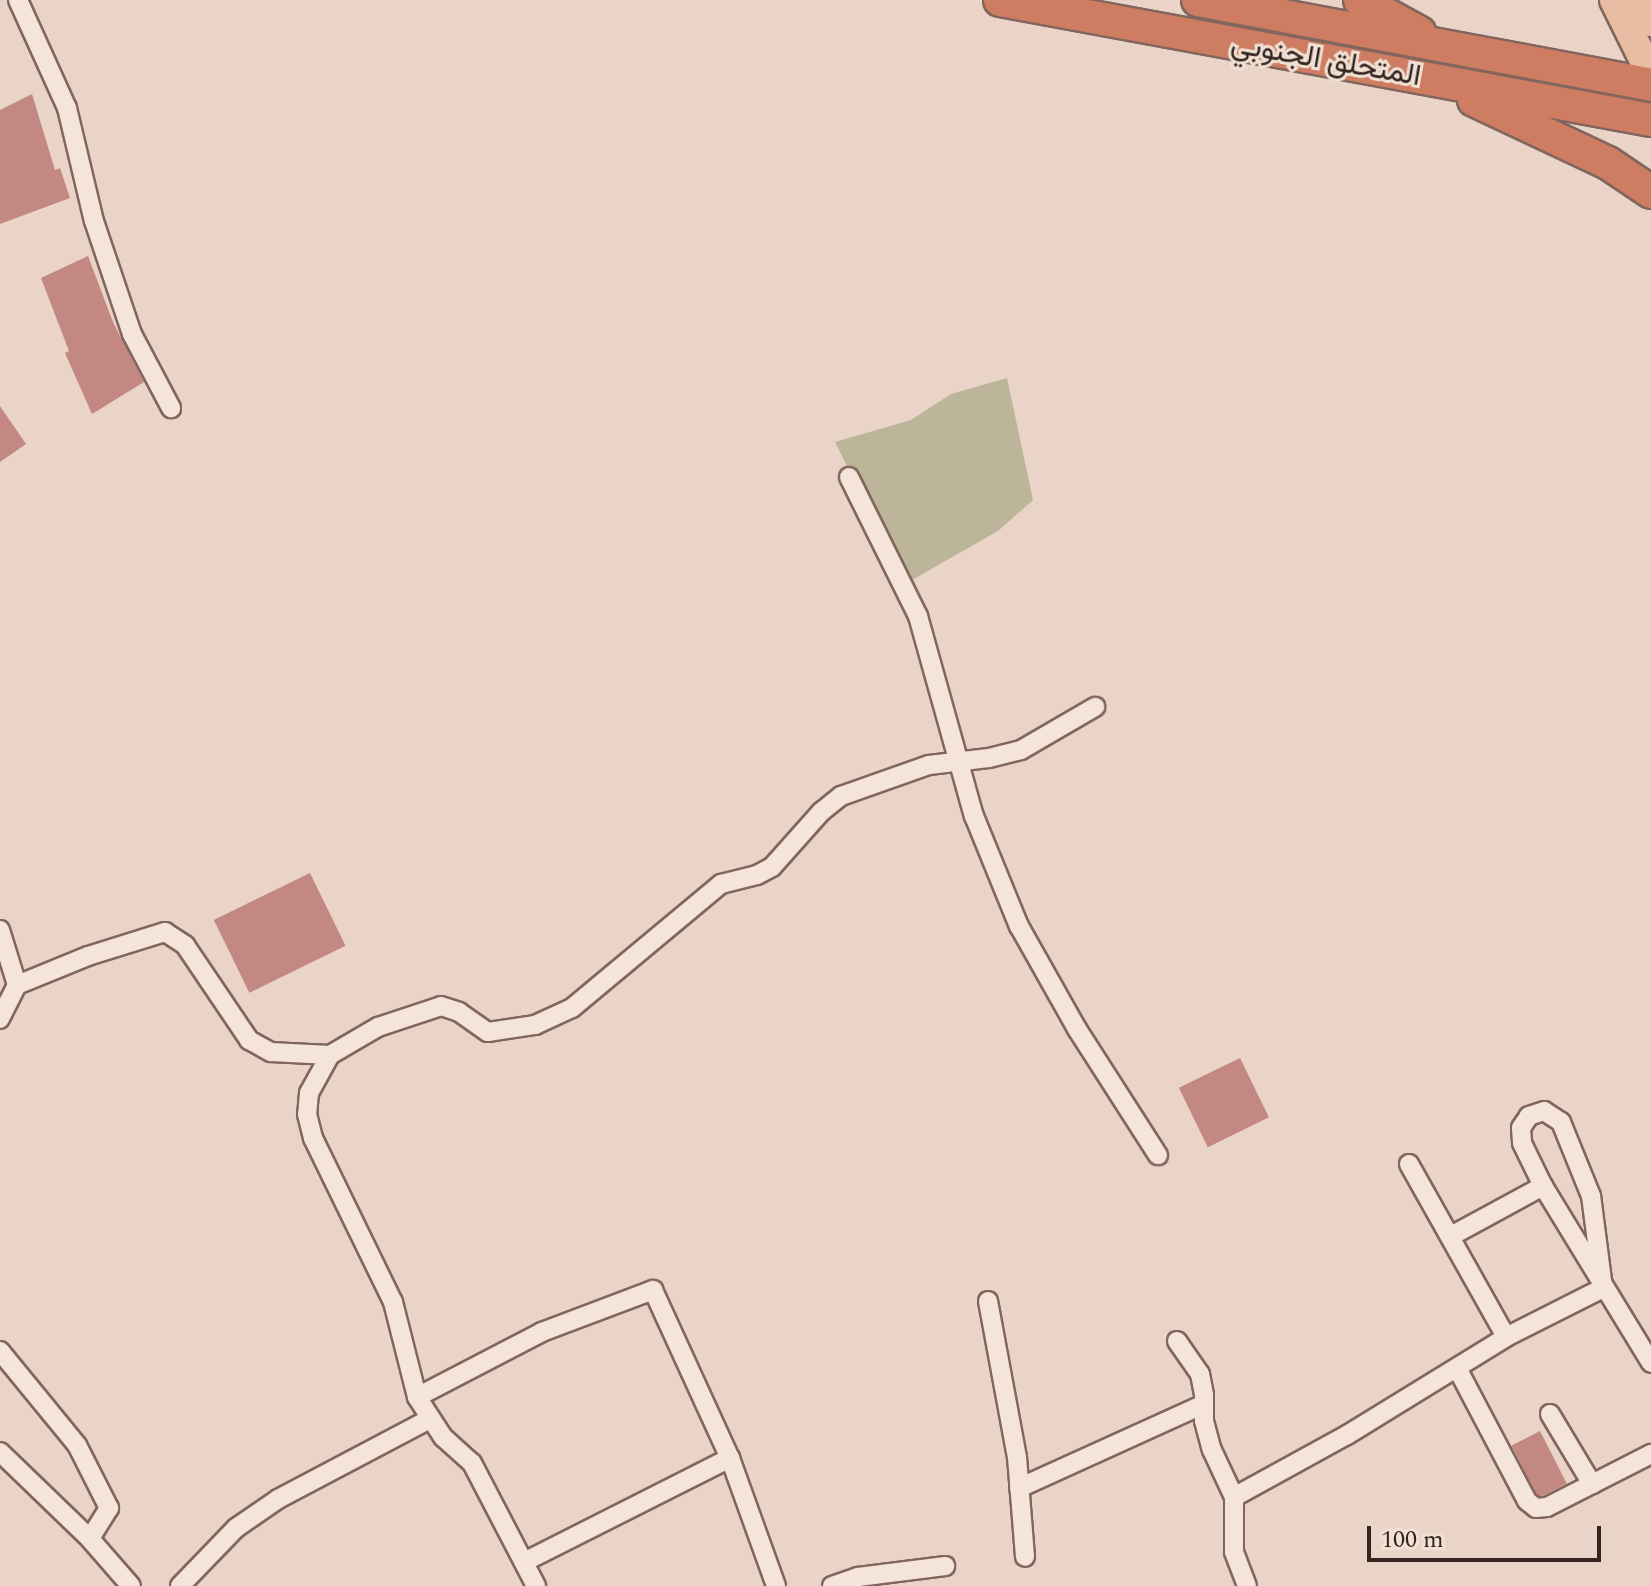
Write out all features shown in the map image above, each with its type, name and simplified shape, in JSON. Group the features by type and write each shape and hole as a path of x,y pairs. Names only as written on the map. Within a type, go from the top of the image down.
{"highway":[{"name":"المتحلق الجنوبي","path":"1000,0 1651,120"},
{"name":"المتحلق الجنوبي","path":"1198,0 1651,85"},
{"path":"1360,0 1448,48"},
{"path":"1415,77 1608,163 1651,192"}],"main road":[{"path":"1623,1 1651,22"},
{"path":"1623,1 1651,75"}],"street":[{"path":"18,0 67,108 94,221 132,334 171,408"},
{"path":"849,477 918,616 974,816 1019,926 1077,1029 1158,1155"},
{"path":"536,1586 472,1463 428,1420 417,1397 393,1302 313,1138 307,1114 309,1093 330,1055 378,1027 441,1006 459,1012 488,1032 535,1025 556,1017 572,1008 721,884 757,875 772,867 821,812 841,796 929,765 1021,750 1095,707"},
{"path":"0,930 17,985"},
{"path":"0,1019 17,985 88,956 165,932 185,945 249,1040 271,1052 330,1055"},
{"path":"1603,1288 1591,1196 1561,1122 1544,1111 1529,1116 1521,1128 1522,1143 1543,1186 1603,1288 1651,1363"},
{"path":"1409,1164 1506,1337"},
{"path":"1451,1236 1543,1186"},
{"path":"1234,1497 1506,1337 1603,1288"},
{"path":"417,1397 542,1332 653,1290 730,1458 776,1586"},
{"path":"988,1301 1017,1457 1025,1557"},
{"path":"1177,1341 1200,1374 1204,1421 1212,1450 1234,1497 1234,1552 1247,1586"},
{"path":"0,1351 77,1445 109,1508 90,1539"},
{"path":"1457,1368 1531,1506 1547,1507 1651,1454"},
{"path":"1019,1488 1204,1404"},
{"path":"1550,1414 1592,1484"},
{"path":"180,1586 236,1528 278,1499 428,1420"},
{"path":"0,1452 90,1539 131,1586"},
{"path":"524,1562 730,1458"},
{"path":"832,1586 858,1577 945,1566"}],"shaded area":[{"path":"1007,378 1033,500 998,531 905,584 835,442 911,420 951,394"}],"building":[{"path":"32,94 55,170 60,168 70,198 0,224 0,110"},
{"path":"88,256 113,322 144,382 92,414 65,353 69,351 41,278"},
{"path":"0,406 26,444 0,462"},
{"path":"310,873 346,946 249,993 214,920"},
{"path":"1240,1058 1269,1117 1208,1147 1179,1088"},
{"path":"1540,1431 1567,1484 1538,1498 1511,1446"}]}
